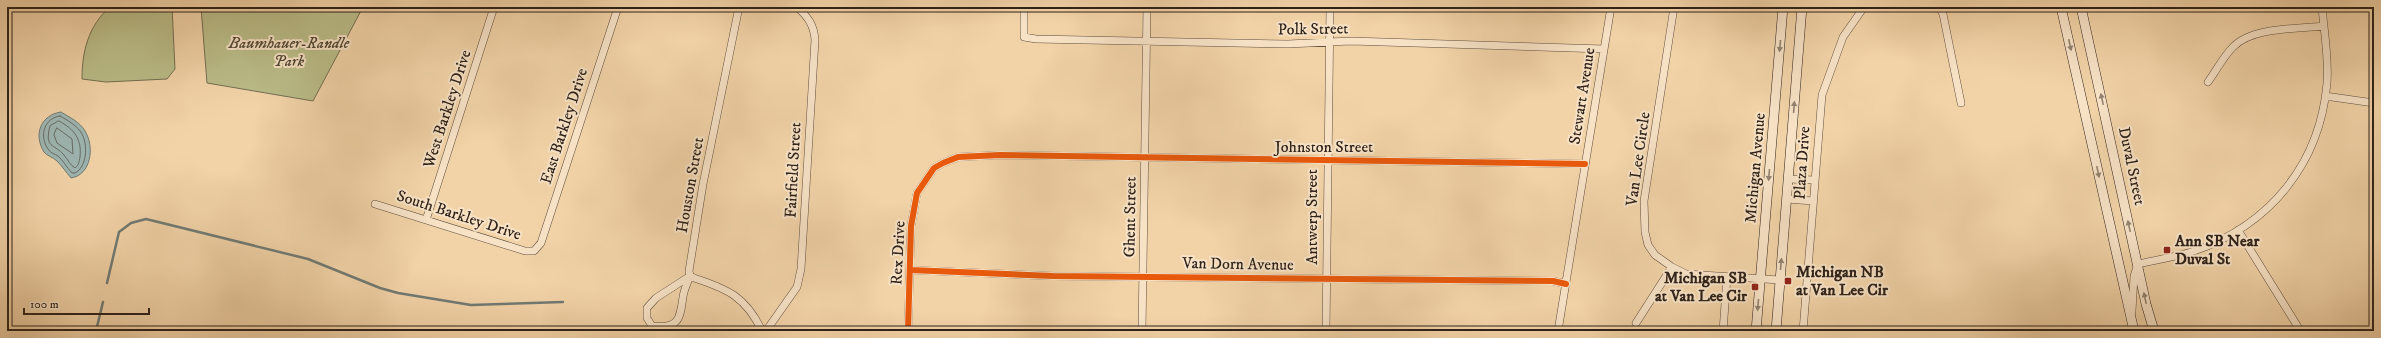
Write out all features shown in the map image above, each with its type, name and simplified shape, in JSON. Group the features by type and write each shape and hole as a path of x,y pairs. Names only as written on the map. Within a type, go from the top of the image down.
{"street":[{"name":"West Barkley Drive","path":"426,220 494,7"},
{"name":"East Barkley Drive","path":"534,251 541,243 618,7"},
{"name":"Houston Street","path":"690,276 656,298 647,308 647,318 652,326 670,327 682,314 684,295 690,276 703,184 739,7"},
{"name":"Fairfield Street","path":"766,331 797,286 801,269 815,40 814,30 808,16 797,7"},
{"name":"Polk Street","path":"1024,7 1024,36 1036,39 1288,44 1330,42 1604,49"},
{"name":"Ghent Street","path":"1142,331 1147,7"},
{"name":"Antwerp Street","path":"1326,331 1330,7"},
{"name":"Stewart Avenue","path":"1558,331 1611,7"},
{"name":"Van Lee Circle","path":"1674,7 1644,201 1645,232 1648,245 1655,255 1672,267 1686,274 1780,280"},
{"name":"Michigan Avenue","path":"1756,331 1783,7"},
{"path":"1776,331 1802,7"},
{"name":"Plaza Drive","path":"1803,331 1822,95 1844,36 1864,7"},
{"path":"1939,7 1943,14 1961,103"},
{"path":"2061,7 2134,331"},
{"name":"Duval Street","path":"2081,7 2154,331"},
{"path":"2131,318 2134,276 2138,264 2194,251 2238,230 2255,220 2276,202 2307,159 2323,112 2327,82 2322,7"},
{"path":"2208,82 2233,47 2246,37 2257,33 2324,26"},
{"path":"2325,96 2374,103"},
{"name":"Rex Drive","path":"908,331 912,226 917,193 934,168 958,157 972,155 1062,156"},
{"name":"Johnston Street","path":"1062,156 1585,164"},
{"path":"1788,179 1814,180"},
{"path":"1787,199 1813,201"},
{"name":"South Barkley Drive","path":"375,204 525,251 534,251"},
{"path":"2238,230 2298,328"},
{"path":"1636,323 1672,267"},
{"name":"Van Dorn Avenue","path":"910,270 1053,276 1553,281 1566,284"},
{"path":"690,276 734,294 753,313 762,331"},
{"path":"1724,331 1727,277"}],"green space":[{"path":"110,7 172,7 175,69 167,79 106,82 82,79 83,59 91,31 102,14"},
{"name":"Baumhauer-Randle Park","path":"201,7 363,7 313,101 207,83"}],"water":[{"path":"61,112 83,128 90,145 87,166 78,176 71,178 54,158 44,152 39,139 39,132 44,121 48,117"}],"waterway":[{"path":"107,283 119,232 131,223 146,219 308,259 380,288 398,293 471,305 563,302"},
{"path":"96,331 103,302"}],"cycle path":[{"path":"908,331 911,226 917,193 934,168 958,157 1000,155 1585,164"},
{"path":"910,270 1053,276 1553,281 1566,284"}],"place":[{"name":"Ann SB Near Duval St","path":"2167,250"},
{"name":"Michigan NB at Van Lee Cir","path":"1788,281"},
{"name":"Michigan SB at Van Lee Cir","path":"1755,287"}]}
